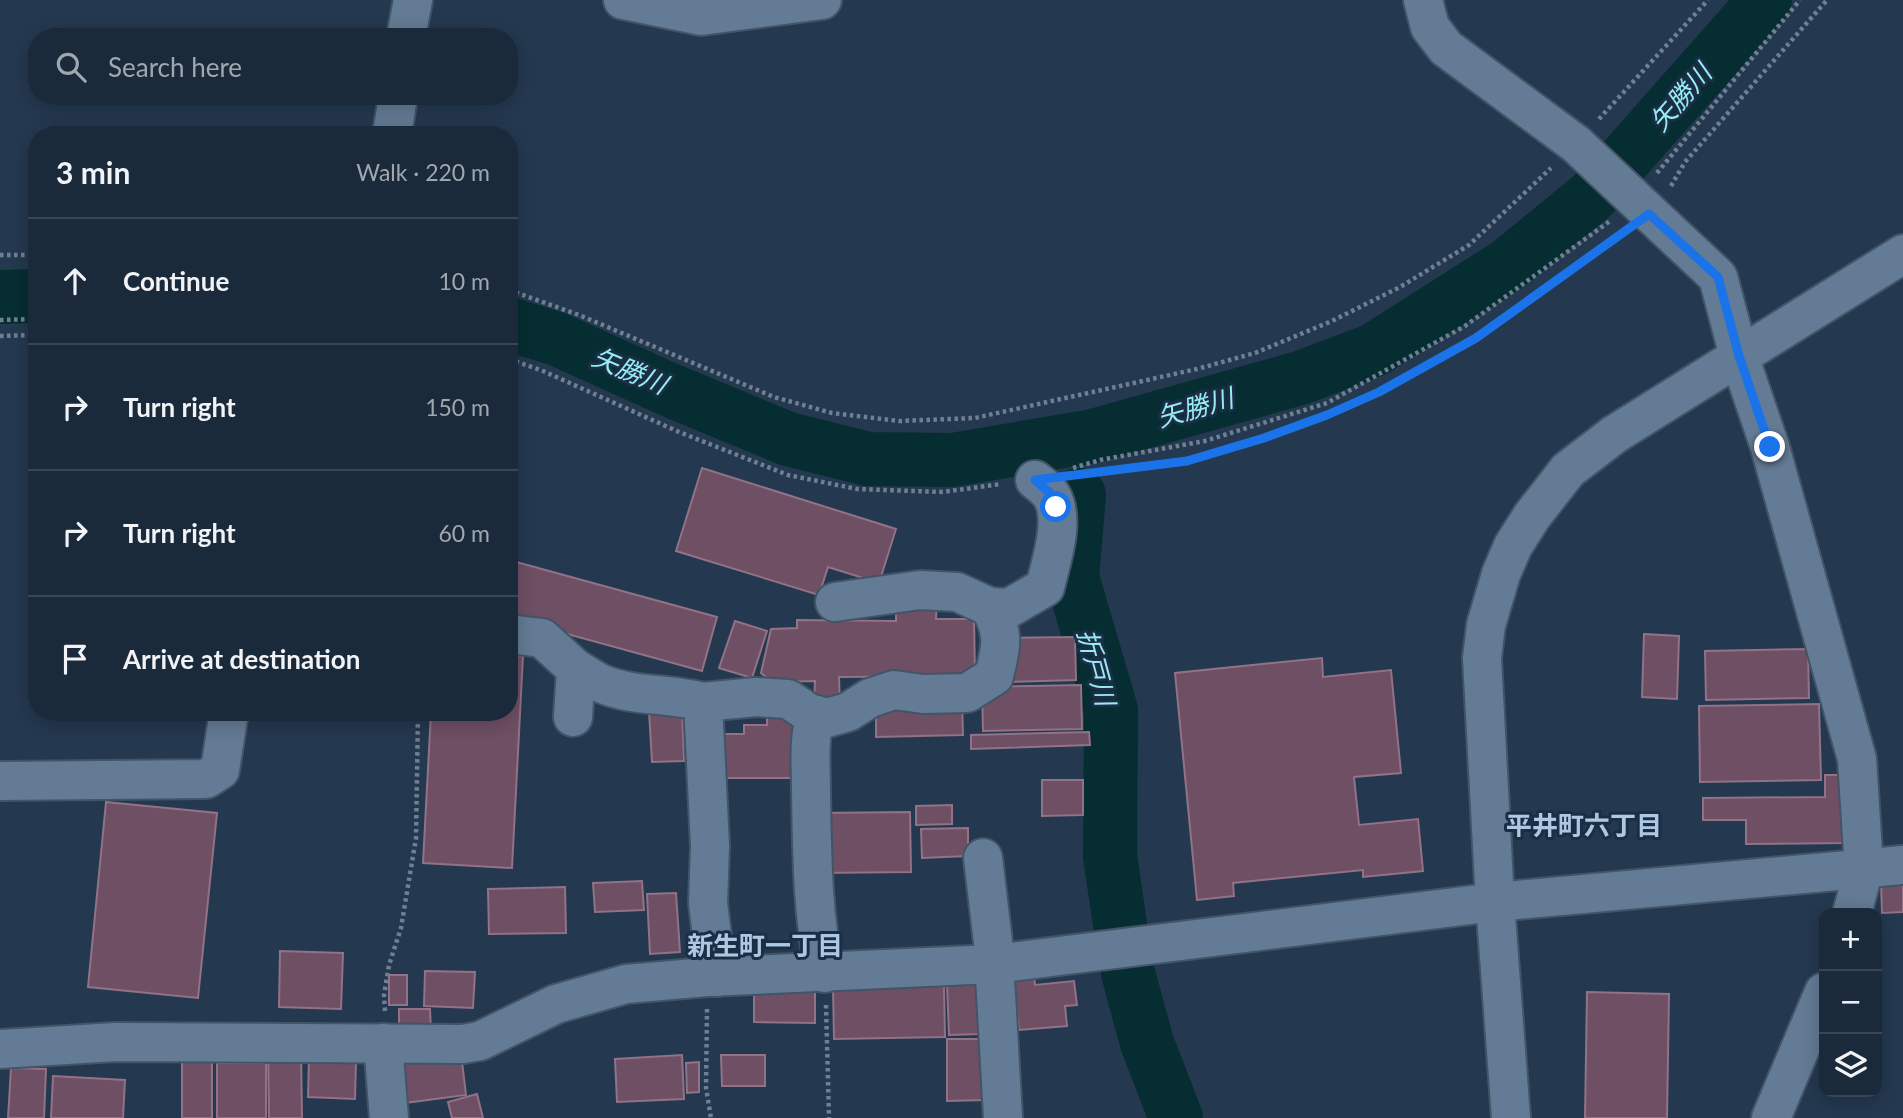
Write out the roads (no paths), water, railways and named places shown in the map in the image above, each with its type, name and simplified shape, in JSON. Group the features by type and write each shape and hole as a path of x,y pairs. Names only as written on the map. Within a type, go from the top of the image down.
{"street":[{"path":"408,28 413,0"},
{"path":"623,0 701,16 822,0"},
{"path":"1423,0 1430,27 1446,48 1581,148 1718,277 1739,356 1770,447 1855,748 1864,869 1853,908"},
{"path":"393,126 397,105"},
{"path":"1511,1118 1495,902 1482,658 1486,625 1501,574 1513,546 1532,516 1568,470 1615,434 1903,254"},
{"path":"835,602 920,590 957,592 990,607 1009,608 1045,587 1057,539 1056,507 1050,493 1035,480"},
{"path":"518,635 542,638 576,669 604,685 622,690 681,696 703,702 756,697 788,699 808,713 827,718 848,712 870,698 894,690 923,694 967,693 994,676 1001,627 990,607"},
{"path":"573,717 576,669"},
{"path":"703,702 710,846 708,902 712,977"},
{"path":"816,715 811,760 812,863 825,973"},
{"path":"0,781 206,779 220,770 228,721"},
{"path":"982,858 994,964 1003,1118"},
{"path":"0,1049 116,1042 463,1044 480,1041 556,1004 626,984 712,977 994,964 1495,902 1903,865"},
{"path":"1771,1118 1819,1004"},
{"path":"383,1043 389,1118"}],"waterway":[{"name":"矢勝川","path":"518,327 557,339 788,439 868,459 952,460 1093,436 1300,378 1374,350 1509,264 1592,196 1765,0"},
{"name":"矢勝川","path":"0,297 28,296"},
{"name":"折戸川","path":"1079,495 1072,577 1111,710 1110,856 1120,924"},
{"name":"折戸川","path":"1128,973 1147,1043 1176,1118"}],"district":[{"name":"平井町六丁目","path":"1584,825"},
{"name":"新生町一丁目","path":"765,945"}]}
